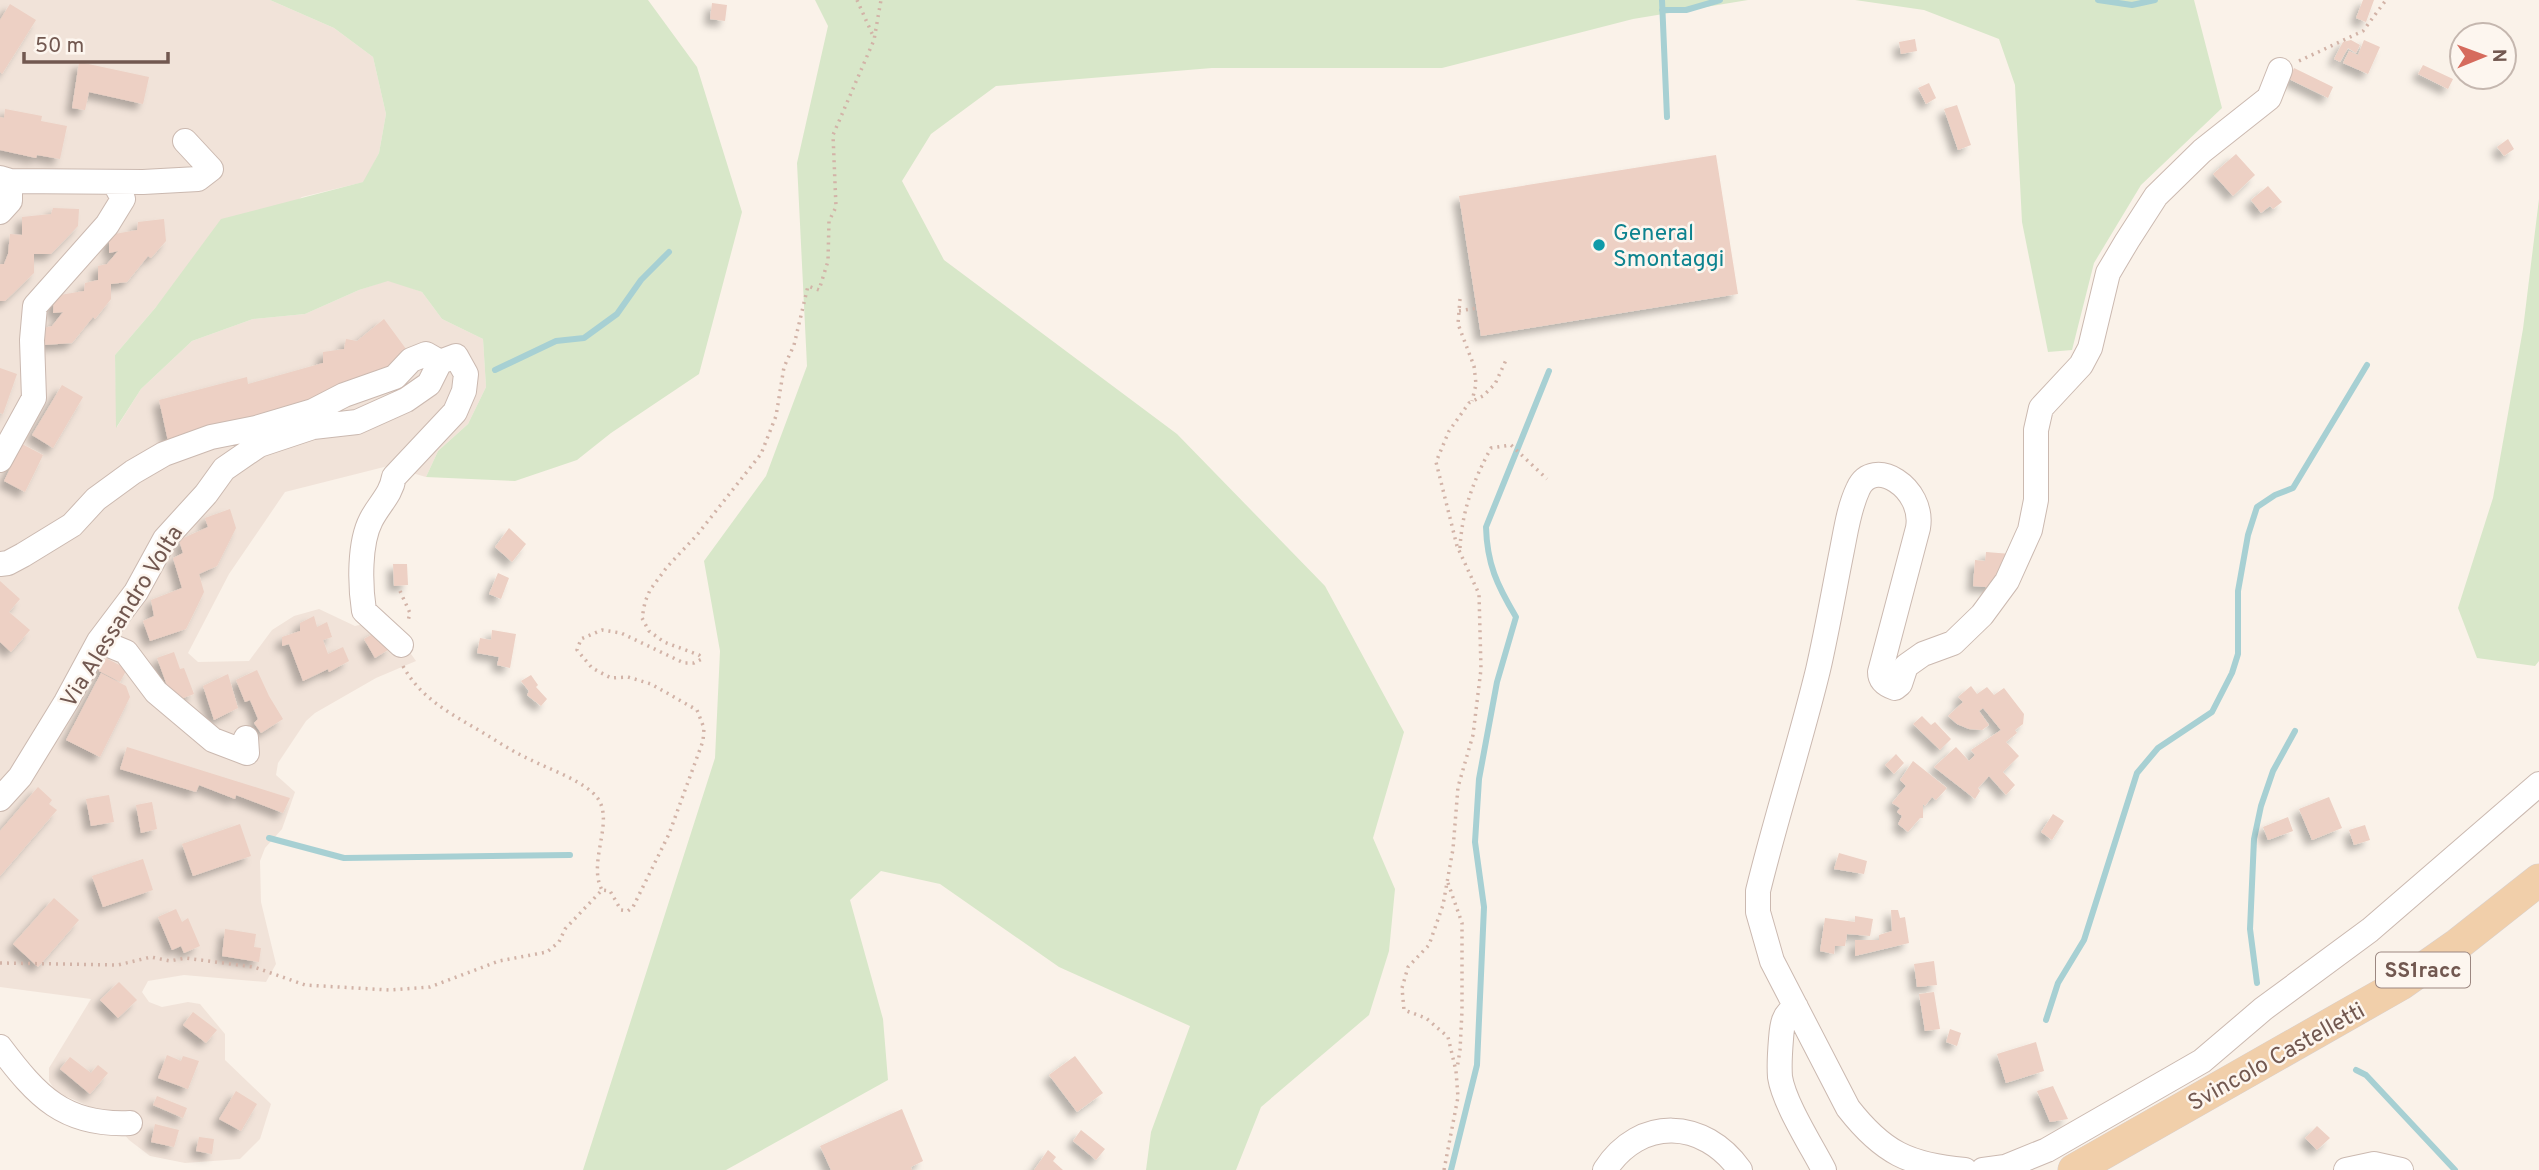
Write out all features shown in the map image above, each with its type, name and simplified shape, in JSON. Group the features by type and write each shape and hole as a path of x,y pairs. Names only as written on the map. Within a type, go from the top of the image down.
{"main road":[{"name":"Svincolo Castelletti","path":"2074,1170 2392,990 2432,964 2539,880"}],"street":[{"path":"1965,1170 1926,1166 1901,1156 1877,1142 1848,1108 1772,961 1758,912 1758,891 1818,669 1850,513 1859,485 1866,479 1877,476 1896,479 1911,495 1919,510 1918,528 1880,671 1880,677 1895,688 1900,684 1906,666 1923,654 1953,643 1982,615 2007,581 2030,530 2036,500 2036,430 2041,408 2081,365 2090,348 2108,273 2156,195 2202,150 2269,97 2280,70"},
{"path":"0,212 10,201 5,180 114,182 198,179 211,169 185,142"},
{"path":"0,460 34,398 32,340 35,306 107,225 123,199 114,182"},
{"path":"0,564 23,555 72,525 96,499 164,454 211,437 256,428 313,411 344,395 395,377 411,360 426,354 440,362 456,356 466,374 464,391 455,412 394,477 391,491 365,533 361,591 364,611 401,645"},
{"name":"Via Alessandro Volta","path":"0,799 27,766 99,641 136,592 165,539 206,494 224,469 259,445 313,427 357,422 406,400 429,384 440,362"},
{"path":"99,641 125,652 156,692 213,740 247,753 246,738"},
{"path":"1983,1170 2005,1167 2046,1150 2202,1060 2263,1009 2370,930 2539,785"},
{"path":"1796,1007 1785,1015 1782,1024 1779,1058 1781,1078 1785,1092 1824,1170"},
{"path":"0,1047 25,1081 64,1111 85,1120 105,1124 130,1123"},
{"path":"1605,1170 1614,1156 1633,1140 1656,1132 1680,1130 1704,1137 1724,1150 1740,1170"},
{"path":"2346,1170 2374,1164 2401,1170"}],"path":[{"path":"857,0 874,40"},
{"path":"601,890 610,891 621,910 628,911 633,907 669,835 702,741 704,728 696,710 651,684 628,677 611,678 592,668 577,650 580,639 602,630 621,633 684,663 694,663 702,659 701,656 664,642 649,631 642,618 645,602 650,590 667,567 697,535 761,454 771,429 776,416 784,367 794,345 808,286 819,290 828,261 829,221 836,207 833,135 874,40 881,0"},
{"path":"2280,70 2363,31 2386,0"},
{"path":"1460,299 1458,324 1474,366 1476,384 1472,401"},
{"path":"1459,311 1477,308"},
{"path":"1444,1170 1458,1097 1456,1071 1448,1037 1426,1018 1404,1010 1402,988 1408,967 1429,945 1443,905 1453,849 1458,787 1474,734 1481,670 1479,594 1459,550 1436,462 1449,431 1469,402 1483,396 1495,384 1507,358"},
{"path":"1459,550 1462,519 1474,479 1490,449 1511,445 1547,479"},
{"path":"400,591 410,613 401,645 402,664 411,681 440,708 520,755 594,793 601,805 604,822 596,865 597,881 601,890"},
{"path":"1448,881 1462,923 1462,1011 1456,1071"},
{"path":"0,963 118,965 151,957 170,961 185,958 254,967 305,985 389,990 430,987 499,961 547,952 559,942 565,929 601,890"}],"shaded area":[{"path":"0,0 270,0 334,28 373,57 386,114 379,153 364,182 302,197 156,307 115,355 117,427 141,389 192,341 253,319 305,314 389,280 422,292 442,319 483,339 486,387 468,424 438,451 426,477 388,466 285,492 229,574 188,653 198,662 249,661 272,630 294,616 319,609 355,626 386,619 416,661 376,678 315,713 306,721 278,763 276,775 295,792 282,829 265,848 260,861 261,902 276,964 266,982 184,975 148,981 142,992 149,1002 162,1007 188,1002 200,1004 225,1034 225,1060 271,1104 260,1139 240,1159 185,1163 150,1156 129,1140 102,1112 56,1092 49,1081 49,1068 91,999 0,987"}],"green space":[{"path":"270,0 648,0 697,67 742,212 699,374 611,433 577,460 515,481 426,477 438,451 468,424 486,387 483,339 442,319 422,292 388,281 359,290 305,314 253,319 192,341 141,389 116,428 115,355 156,307 221,219 363,182 379,153 386,114 373,57 334,28"},
{"path":"815,0 1748,0 1633,19 1442,68 1212,68 996,86 931,134 902,181 944,260 1177,434 1325,586 1404,732 1373,838 1395,889 1389,951 1369,1015 1261,1107 1236,1170 1146,1170 1151,1132 1190,1026 1059,967 940,884 881,871 850,900 883,1019 888,1080 726,1170 583,1170 715,758 720,651 704,561 766,476 807,366 797,163 828,26"},
{"path":"1855,0 2194,0 2222,108 2141,185 2094,263 2072,350 2048,352 2022,222 2015,85 1999,39 1924,10"},
{"path":"2539,199 2539,661 2535,666 2477,658 2458,608 2493,498 2523,329"}],"building":[{"path":"2363,0 2374,0 2366,22 2356,18"},
{"path":"712,3 727,5 725,21 710,19"},
{"path":"10,4 36,20 2,74 0,20"},
{"path":"1915,39 1917,51 1901,54 1899,42"},
{"path":"2351,40 2360,45 2356,53 2348,48 2340,62 2334,59 2343,42"},
{"path":"2364,40 2380,47 2368,74 2343,63 2349,51 2358,55"},
{"path":"79,62 149,77 143,104 89,92 85,110 72,108"},
{"path":"2423,65 2448,77 2448,89 2418,74"},
{"path":"2294,68 2333,87 2328,98 2289,79"},
{"path":"1929,83 1936,98 1926,104 1918,88"},
{"path":"1957,105 1971,145 1958,150 1944,109"},
{"path":"5,109 42,116 41,121 67,126 60,159 37,155 36,158 0,150 0,117 4,118"},
{"path":"2508,139 2514,149 2504,156 2497,147"},
{"path":"2236,154 2255,175 2233,196 2213,174"},
{"name":"General Smontaggi","path":"1716,155 1738,294 1481,336 1459,196"},
{"path":"2268,186 2282,202 2261,213 2251,200"},
{"path":"53,208 79,209 78,226 51,254 34,254 34,273 5,301 0,301 0,264 4,264 8,254 10,234 22,235 22,217 51,214"},
{"path":"164,219 166,241 151,258 148,256 127,282 111,284 111,299 95,319 93,317 72,343 44,345 44,328 52,326 63,312 53,313 54,296 84,291 85,283 98,280 98,266 107,264 118,251 109,253 109,235 137,230 138,222"},
{"path":"384,319 409,353 372,380 331,388 333,400 168,441 159,400 247,377 248,384 323,363 323,352 344,349 346,339 357,341"},
{"path":"0,368 17,374 3,414 0,413"},
{"path":"62,385 83,397 53,448 32,435"},
{"path":"22,444 43,455 25,492 4,481"},
{"path":"230,509 236,528 217,566 199,574 204,592 186,629 150,641 143,621 154,616 151,600 182,588 173,558 183,553 179,540 208,527 205,518"},
{"path":"509,528 526,544 512,562 495,547"},
{"path":"1986,552 2011,554 1997,588 1973,586 1975,560 1985,561"},
{"path":"393,564 407,564 408,585 394,586"},
{"path":"498,573 509,578 501,599 489,594"},
{"path":"0,581 20,599 9,612 30,630 11,652 0,642"},
{"path":"314,616 317,627 327,622 332,637 323,640 328,654 343,647 349,661 329,672 328,669 303,681 289,644 282,646 282,637 300,631 300,623"},
{"path":"380,630 391,648 375,658 364,639"},
{"path":"492,630 516,634 510,668 497,665 499,657 477,653 480,638 491,640"},
{"path":"174,652 180,669 184,668 194,694 173,702 157,658"},
{"path":"106,658 127,669 120,682 99,671"},
{"path":"257,670 283,719 261,733 254,723 258,719 250,700 245,702 236,680"},
{"path":"101,673 126,686 130,697 100,757 66,740"},
{"path":"228,674 238,708 214,720 203,686"},
{"path":"531,675 538,685 536,687 547,699 541,706 527,695 529,691 521,681"},
{"path":"1971,686 1977,694 1987,687 1994,695 2004,688 2024,714 2023,724 2006,742 2019,756 2003,772 2015,785 2006,795 1989,776 1978,788 1980,791 1975,799 1934,767 1956,747 1969,761 1975,755 1971,750 2001,730 1983,708 1979,711 1989,725 1982,730 1969,729 1948,716 1963,702 1958,697"},
{"path":"1922,716 1931,725 1935,722 1951,739 1940,750 1913,724"},
{"path":"127,747 290,798 283,813 236,795 235,799 199,785 196,792 120,769"},
{"path":"1896,754 1904,763 1894,774 1885,765"},
{"path":"1913,761 1947,788 1936,800 1932,797 1925,806 1923,804 1923,818 1908,832 1898,824 1902,816 1897,812 1900,808 1892,803 1906,786 1900,780"},
{"path":"38,787 52,800 49,804 57,810 0,876 0,831"},
{"path":"109,795 114,822 91,826 86,799"},
{"path":"2329,797 2342,828 2312,840 2299,809"},
{"path":"152,802 157,829 141,833 136,805"},
{"path":"2053,814 2064,821 2052,840 2041,832"},
{"path":"2288,817 2293,831 2268,840 2263,827"},
{"path":"240,824 251,856 193,876 182,844"},
{"path":"2365,825 2370,840 2354,845 2349,830"},
{"path":"1839,853 1867,861 1864,874 1834,869"},
{"path":"143,859 153,890 103,907 92,876"},
{"path":"54,898 79,920 38,967 13,944"},
{"path":"176,909 182,922 188,918 200,946 184,953 181,946 172,950 158,917"},
{"path":"1891,910 1898,910 1900,918 1905,917 1909,943 1855,956 1855,940 1879,940 1879,935 1892,931"},
{"path":"1855,916 1873,919 1870,936 1847,934 1845,946 1835,946 1834,954 1820,951 1825,918 1855,922"},
{"path":"225,929 256,934 254,947 261,948 259,962 222,956"},
{"path":"1934,961 1937,985 1917,987 1914,964"},
{"path":"119,982 137,1000 118,1018 100,1000"},
{"path":"1934,992 1940,1029 1925,1031 1919,994"},
{"path":"193,1012 217,1030 206,1043 183,1025"},
{"path":"1950,1029 1961,1033 1957,1046 1946,1042"},
{"path":"2036,1042 2044,1071 2006,1083 1997,1054"},
{"path":"167,1055 181,1061 183,1056 199,1061 188,1089 158,1078"},
{"path":"1075,1056 1103,1093 1077,1112 1049,1075"},
{"path":"70,1057 91,1073 98,1065 108,1073 90,1094 60,1069"},
{"path":"2053,1086 2068,1119 2050,1122 2037,1091"},
{"path":"236,1091 257,1104 241,1131 219,1119"},
{"path":"157,1096 187,1108 183,1118 153,1105"},
{"path":"902,1109 923,1161 911,1167 912,1170 831,1170 820,1146"},
{"path":"155,1124 179,1130 174,1147 151,1142"},
{"path":"2317,1126 2330,1138 2317,1150 2305,1138"},
{"path":"1081,1130 1105,1149 1096,1160 1073,1141"},
{"path":"199,1137 214,1139 212,1154 196,1151"},
{"path":"1048,1150 1056,1157 1053,1161 1063,1170 1034,1170"}],"waterway":[{"path":"1662,0 1667,117"},
{"path":"1662,10 1686,10 1720,0"},
{"path":"2098,0 2132,5 2155,0"},
{"path":"495,370 556,341 584,338 617,314 641,280 669,252"},
{"path":"2046,1020 2058,983 2084,940 2137,773 2158,748 2212,712 2232,673 2238,654 2238,591 2248,535 2257,507 2275,495 2293,488 2367,365"},
{"path":"1451,1170 1477,1065 1484,907 1475,842 1479,779 1497,682 1516,617 1494,574 1488,552 1486,527 1549,371"},
{"path":"2257,983 2250,929 2254,839 2261,806 2273,771 2295,731"},
{"path":"269,838 344,858 570,855"},
{"path":"2356,1070 2366,1075 2455,1170"}],"place":[{"name":"General Smontaggi","path":"1599,245"}]}
